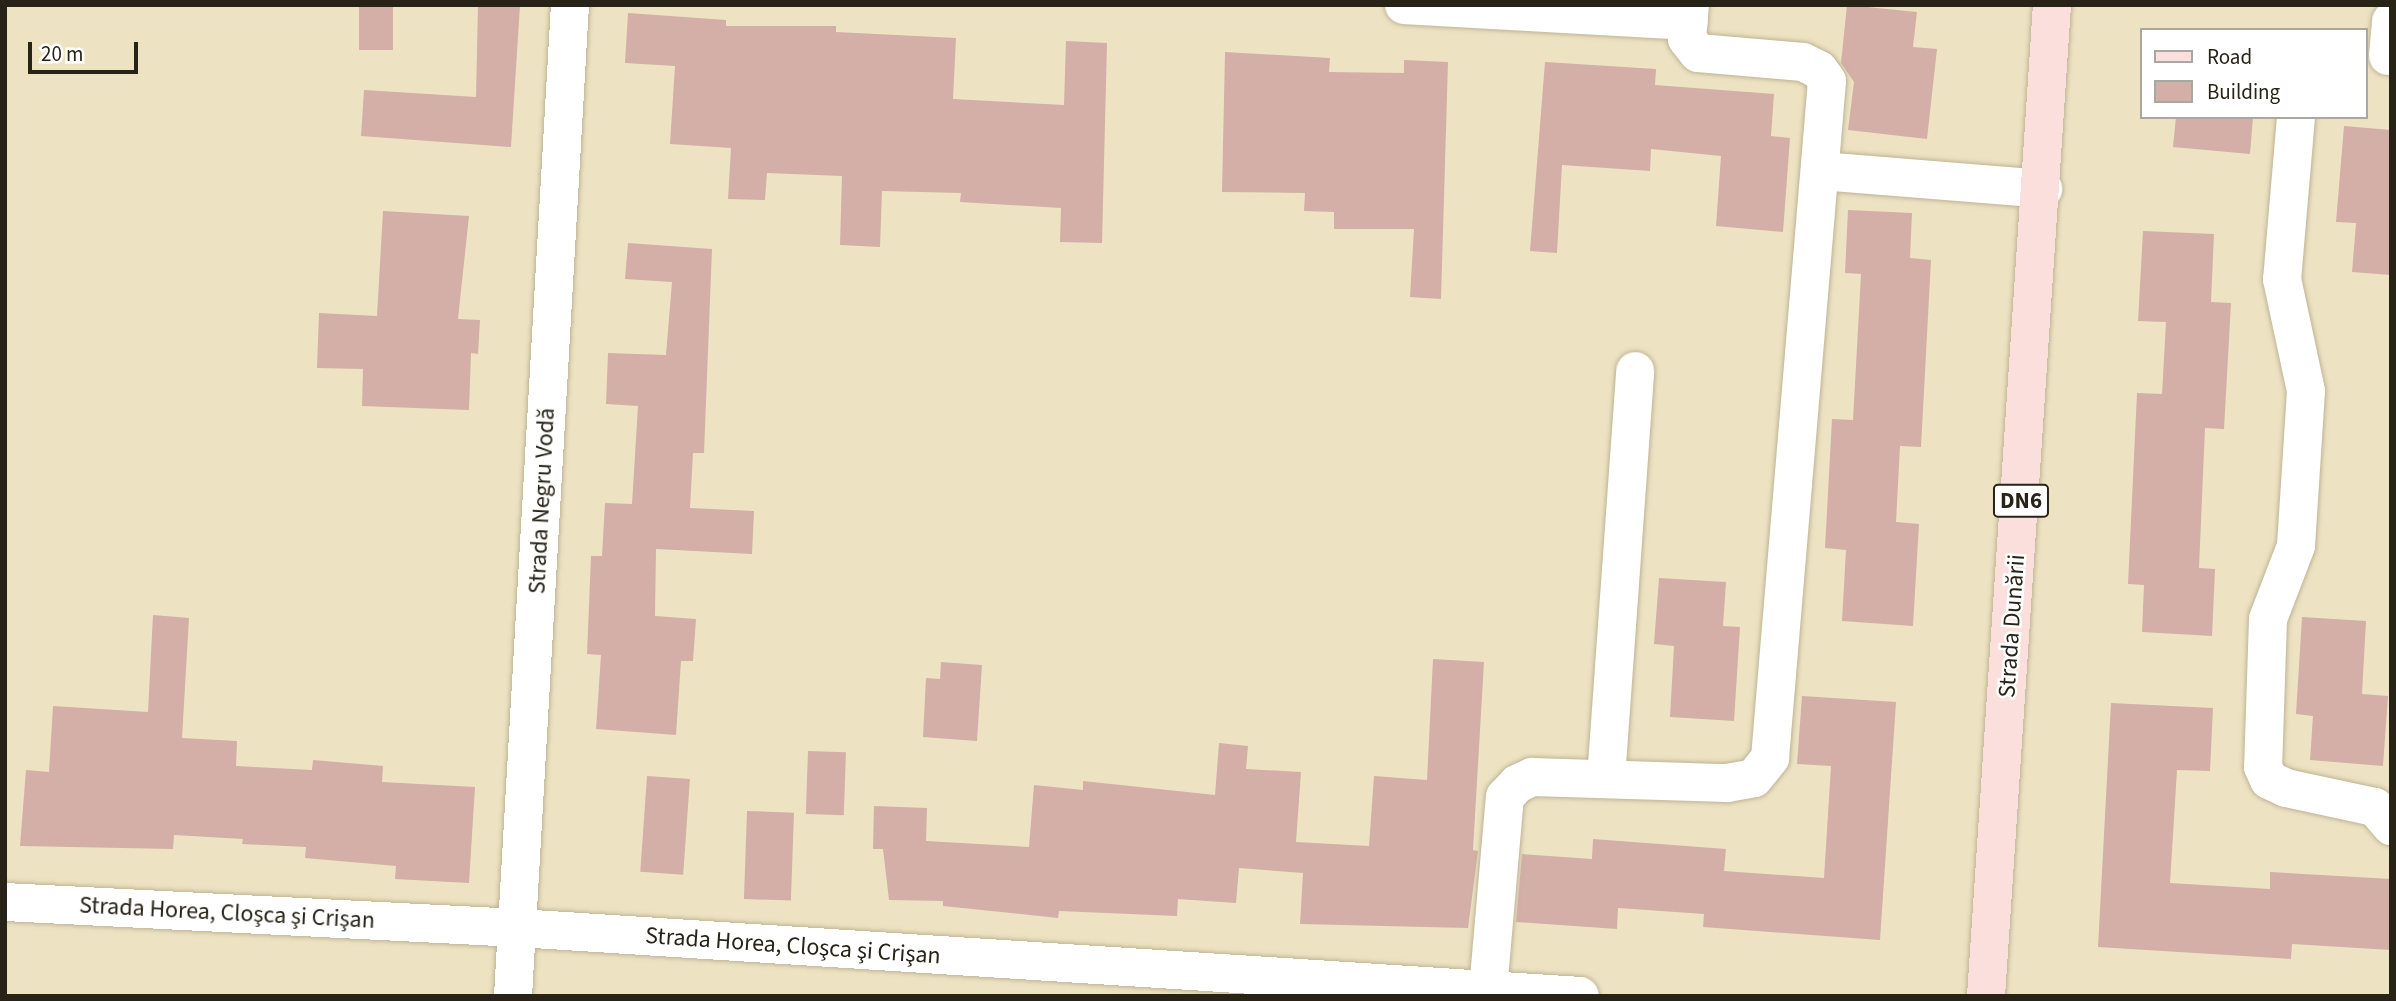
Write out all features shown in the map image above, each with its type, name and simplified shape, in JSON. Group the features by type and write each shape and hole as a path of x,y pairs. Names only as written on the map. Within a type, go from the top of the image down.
{"main road":[{"name":"Strada Dunării","path":"1986,996 2043,189 2052,5"}],"street":[{"name":"Strada Negru Vodă","path":"513,996 570,5"},
{"path":"1404,5 1689,13 1687,39 1698,53 1803,62 1819,69 1827,82 1770,758 1754,778 1727,783 1532,777 1505,797 1488,990"},
{"path":"2296,119 2282,279 2306,391 2296,546 2268,619 2263,767 2270,780 2286,788 2375,807 2391,826"},
{"path":"1821,171 2043,189"},
{"path":"1606,779 1635,371"},
{"name":"Strada Horea, Cloşca şi Crişan","path":"5,902 518,928 1186,983 1488,990 1580,996"}],"building":[{"path":"359,5 393,5 393,50 359,50"},
{"path":"478,5 520,5 511,147 361,136 364,90 476,97"},
{"path":"1847,5 1917,12 1913,47 1937,49 1927,139 1848,130 1854,82 1841,63"},
{"path":"628,13 726,20 726,26 836,26 836,32 956,38 953,99 1064,105 1066,41 1107,43 1102,243 1060,242 1061,208 960,202 961,193 882,191 880,247 840,245 842,176 767,173 765,200 728,199 731,148 670,144 675,66 625,63"},
{"path":"1225,52 1330,58 1329,72 1404,73 1404,60 1448,62 1441,299 1410,297 1414,229 1334,229 1334,212 1304,211 1305,193 1222,192"},
{"path":"1545,62 1656,69 1655,85 1774,94 1771,136 1790,138 1783,232 1716,226 1721,156 1651,149 1650,171 1562,165 1557,253 1530,251"},
{"path":"2176,119 2253,119 2250,154 2173,147"},
{"path":"2344,126 2391,130 2391,275 2352,272 2356,223 2336,222"},
{"path":"1848,210 1912,213 1910,258 1931,260 1921,447 1900,446 1896,522 1919,524 1913,626 1842,621 1846,550 1825,548 1832,419 1853,420 1861,274 1845,273"},
{"path":"383,211 469,216 458,319 480,320 478,354 471,353 469,410 362,406 363,369 317,368 319,313 377,316"},
{"path":"2143,231 2214,234 2211,302 2231,303 2224,429 2205,428 2199,568 2215,569 2212,636 2142,632 2144,585 2128,584 2137,393 2162,394 2166,322 2138,321"},
{"path":"628,243 712,249 704,453 693,453 690,508 754,511 752,554 656,549 655,616 696,619 693,661 681,661 676,735 596,729 601,655 587,654 591,556 602,556 605,503 632,504 638,406 606,404 608,353 666,355 672,282 625,279"},
{"path":"1659,578 1726,582 1723,626 1740,627 1734,721 1670,717 1674,646 1654,644"},
{"path":"153,615 189,618 182,738 237,741 236,766 312,770 313,760 383,766 382,782 475,787 469,883 395,879 396,866 305,858 306,847 242,844 243,839 174,835 173,849 20,846 26,770 49,772 53,706 148,712"},
{"path":"2302,617 2366,621 2362,694 2388,696 2383,766 2310,760 2313,716 2296,714"},
{"path":"1433,659 1484,662 1473,850 1478,851 1468,928 1300,924 1303,873 1239,868 1236,903 1178,899 1177,916 1059,911 1058,918 943,906 943,901 889,900 883,849 873,849 874,806 927,808 926,841 1029,847 1034,785 1083,790 1083,781 1215,795 1219,743 1248,746 1246,769 1301,772 1296,842 1369,846 1374,776 1427,780"},
{"path":"941,662 982,665 977,741 923,737 926,678 940,679"},
{"path":"1802,696 1896,702 1880,940 1703,927 1704,914 1618,908 1617,929 1516,922 1522,854 1592,859 1593,839 1726,849 1724,871 1824,878 1831,766 1797,764"},
{"path":"2111,703 2213,708 2210,771 2177,770 2170,883 2270,889 2270,872 2391,879 2391,950 2292,944 2291,959 2098,947"},
{"path":"808,751 846,752 844,815 806,814"},
{"path":"647,776 690,779 683,875 640,872"},
{"path":"747,811 794,813 791,901 744,899"}]}
